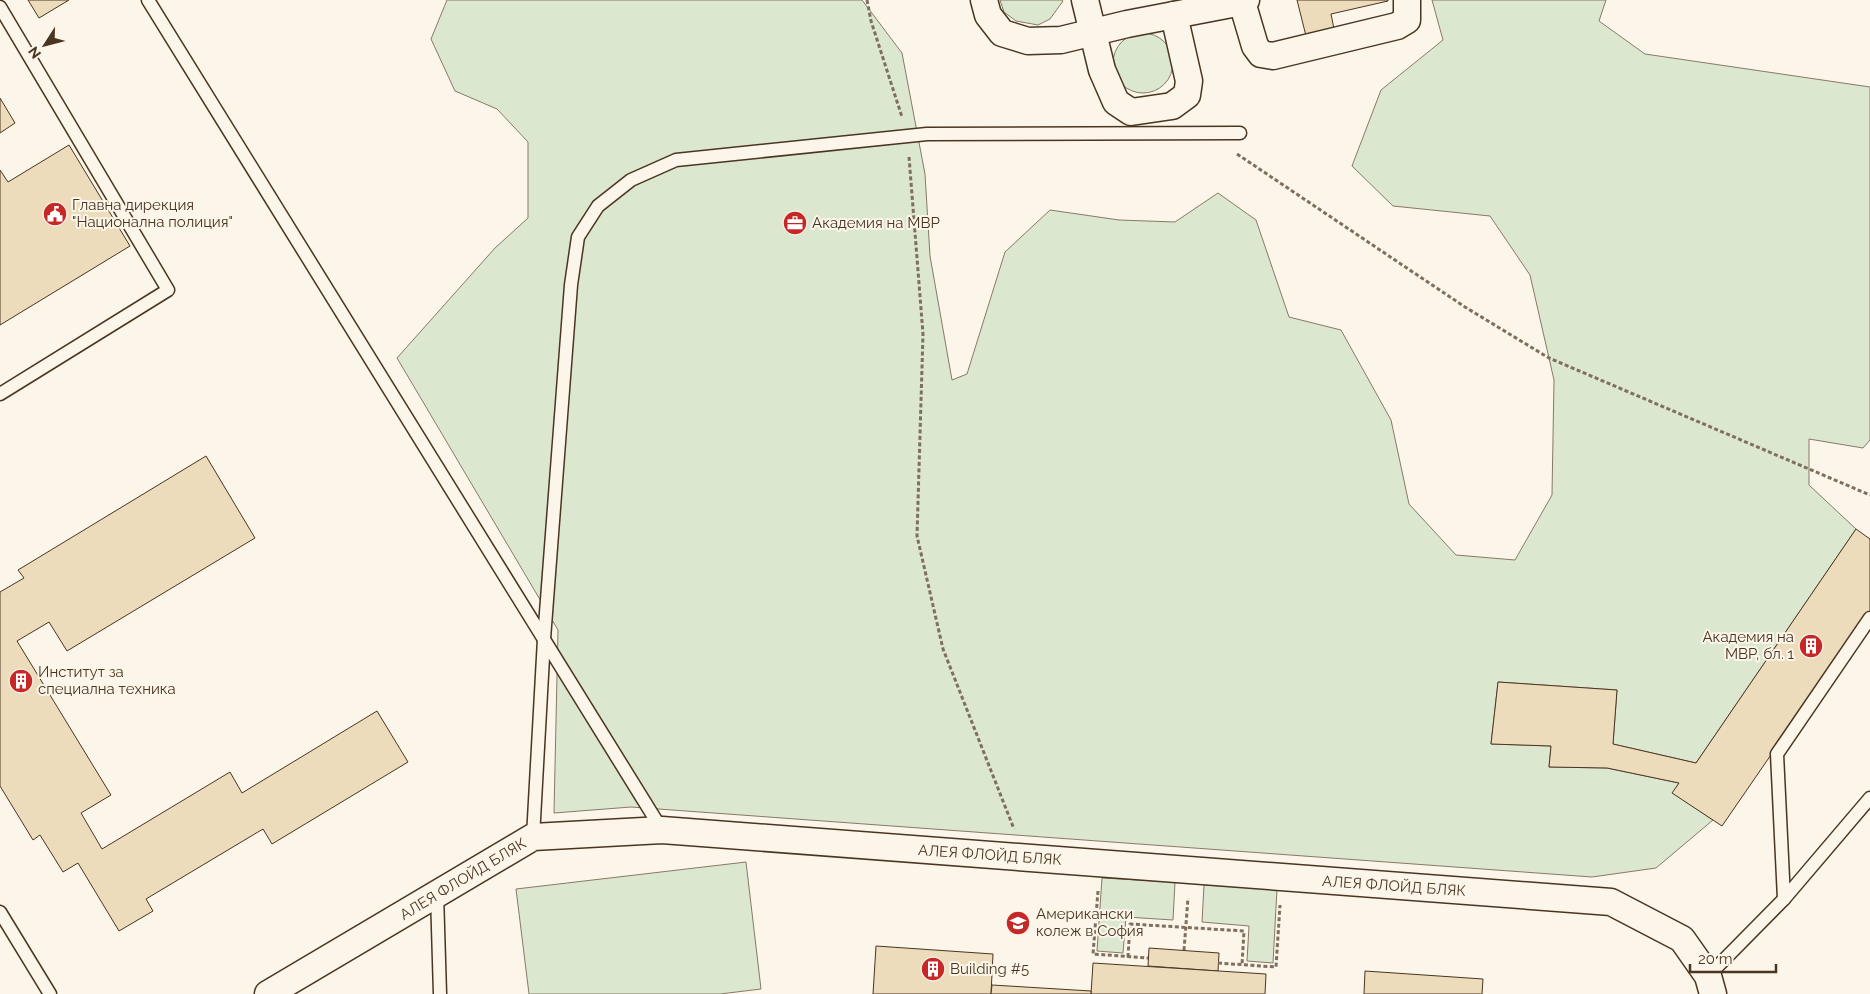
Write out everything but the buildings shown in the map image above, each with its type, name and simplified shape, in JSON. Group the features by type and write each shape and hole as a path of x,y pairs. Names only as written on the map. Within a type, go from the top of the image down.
{"street":[{"path":"984,0 988,15 1002,33 1028,41 1061,40 1244,1 1255,46 1261,54 1273,56 1397,26 1407,20 1407,0"},
{"path":"1085,0 1102,70 1116,102 1131,112 1172,106 1187,95 1189,81 1174,15"},
{"name":"АЛЕЯ ФЛОЙД БЛЯК","path":"268,994 533,837 662,830 1611,902 1682,940 1710,985"}],"lane":[{"path":"148,0 662,830"},
{"path":"0,7 168,290 0,394"},
{"path":"533,837 544,640 571,285 578,237 598,206 630,180 676,160 926,134 1240,133"},
{"path":"1784,899 1777,754 1870,618"},
{"path":"1710,985 1870,798"},
{"path":"437,894 440,994"},
{"path":"0,912 50,994"}],"path":[{"path":"867,0 871,21 908,136 923,334 917,536 943,648 1025,857"},
{"path":"1204,132 1465,307 1549,358 1870,495"},
{"path":"1100,863 1093,954 1148,958"},
{"path":"1184,950 1190,870"},
{"path":"1218,963 1276,967 1282,877"},
{"path":"1128,957 1130,924 1244,931 1242,965"}],"green space":[{"path":"447,0 862,0 902,53 925,174 930,256 952,380 967,374 1005,252 1050,210 1119,220 1175,222 1218,193 1256,220 1289,317 1341,330 1391,420 1409,504 1456,555 1515,560 1552,495 1554,380 1530,275 1490,216 1393,206 1352,166 1381,90 1443,40 1432,0 1606,0 1599,21 1645,54 1870,87 1870,440 1863,448 1809,439 1809,485 1856,529 1696,763 1613,744 1617,690 1498,682 1491,744 1551,746 1549,767 1607,768 1679,783 1673,793 1713,820 1656,868 1592,877 631,807 554,813 558,630 397,358 495,248 528,218 528,142 497,109 455,91 431,39"},
{"path":"1000,0 1063,1 1050,19 1038,25 1016,21 1004,12"},
{"path":"1137,33 1149,33 1160,38 1168,46 1173,57 1171,75 1160,88 1149,93 1137,93 1126,88 1118,80 1113,69 1113,57 1118,46 1126,38"},
{"path":"746,862 761,989 720,994 529,994 516,889"},
{"path":"1102,878 1175,882 1173,920 1126,917 1123,953 1097,951"},
{"path":"1204,885 1277,889 1273,963 1247,961 1249,926 1202,922"}],"place":[{"name":"Главна дирекция \"Национална полиция\"","path":"55,214"},
{"name":"Академия на МВР","path":"795,223"},
{"name":"Академия на МВР, бл. 1","path":"1811,646"},
{"name":"Институт за специална техника","path":"21,681"},
{"name":"Американски колеж в София","path":"1018,923"},
{"name":"Building #5","path":"933,969"}]}
